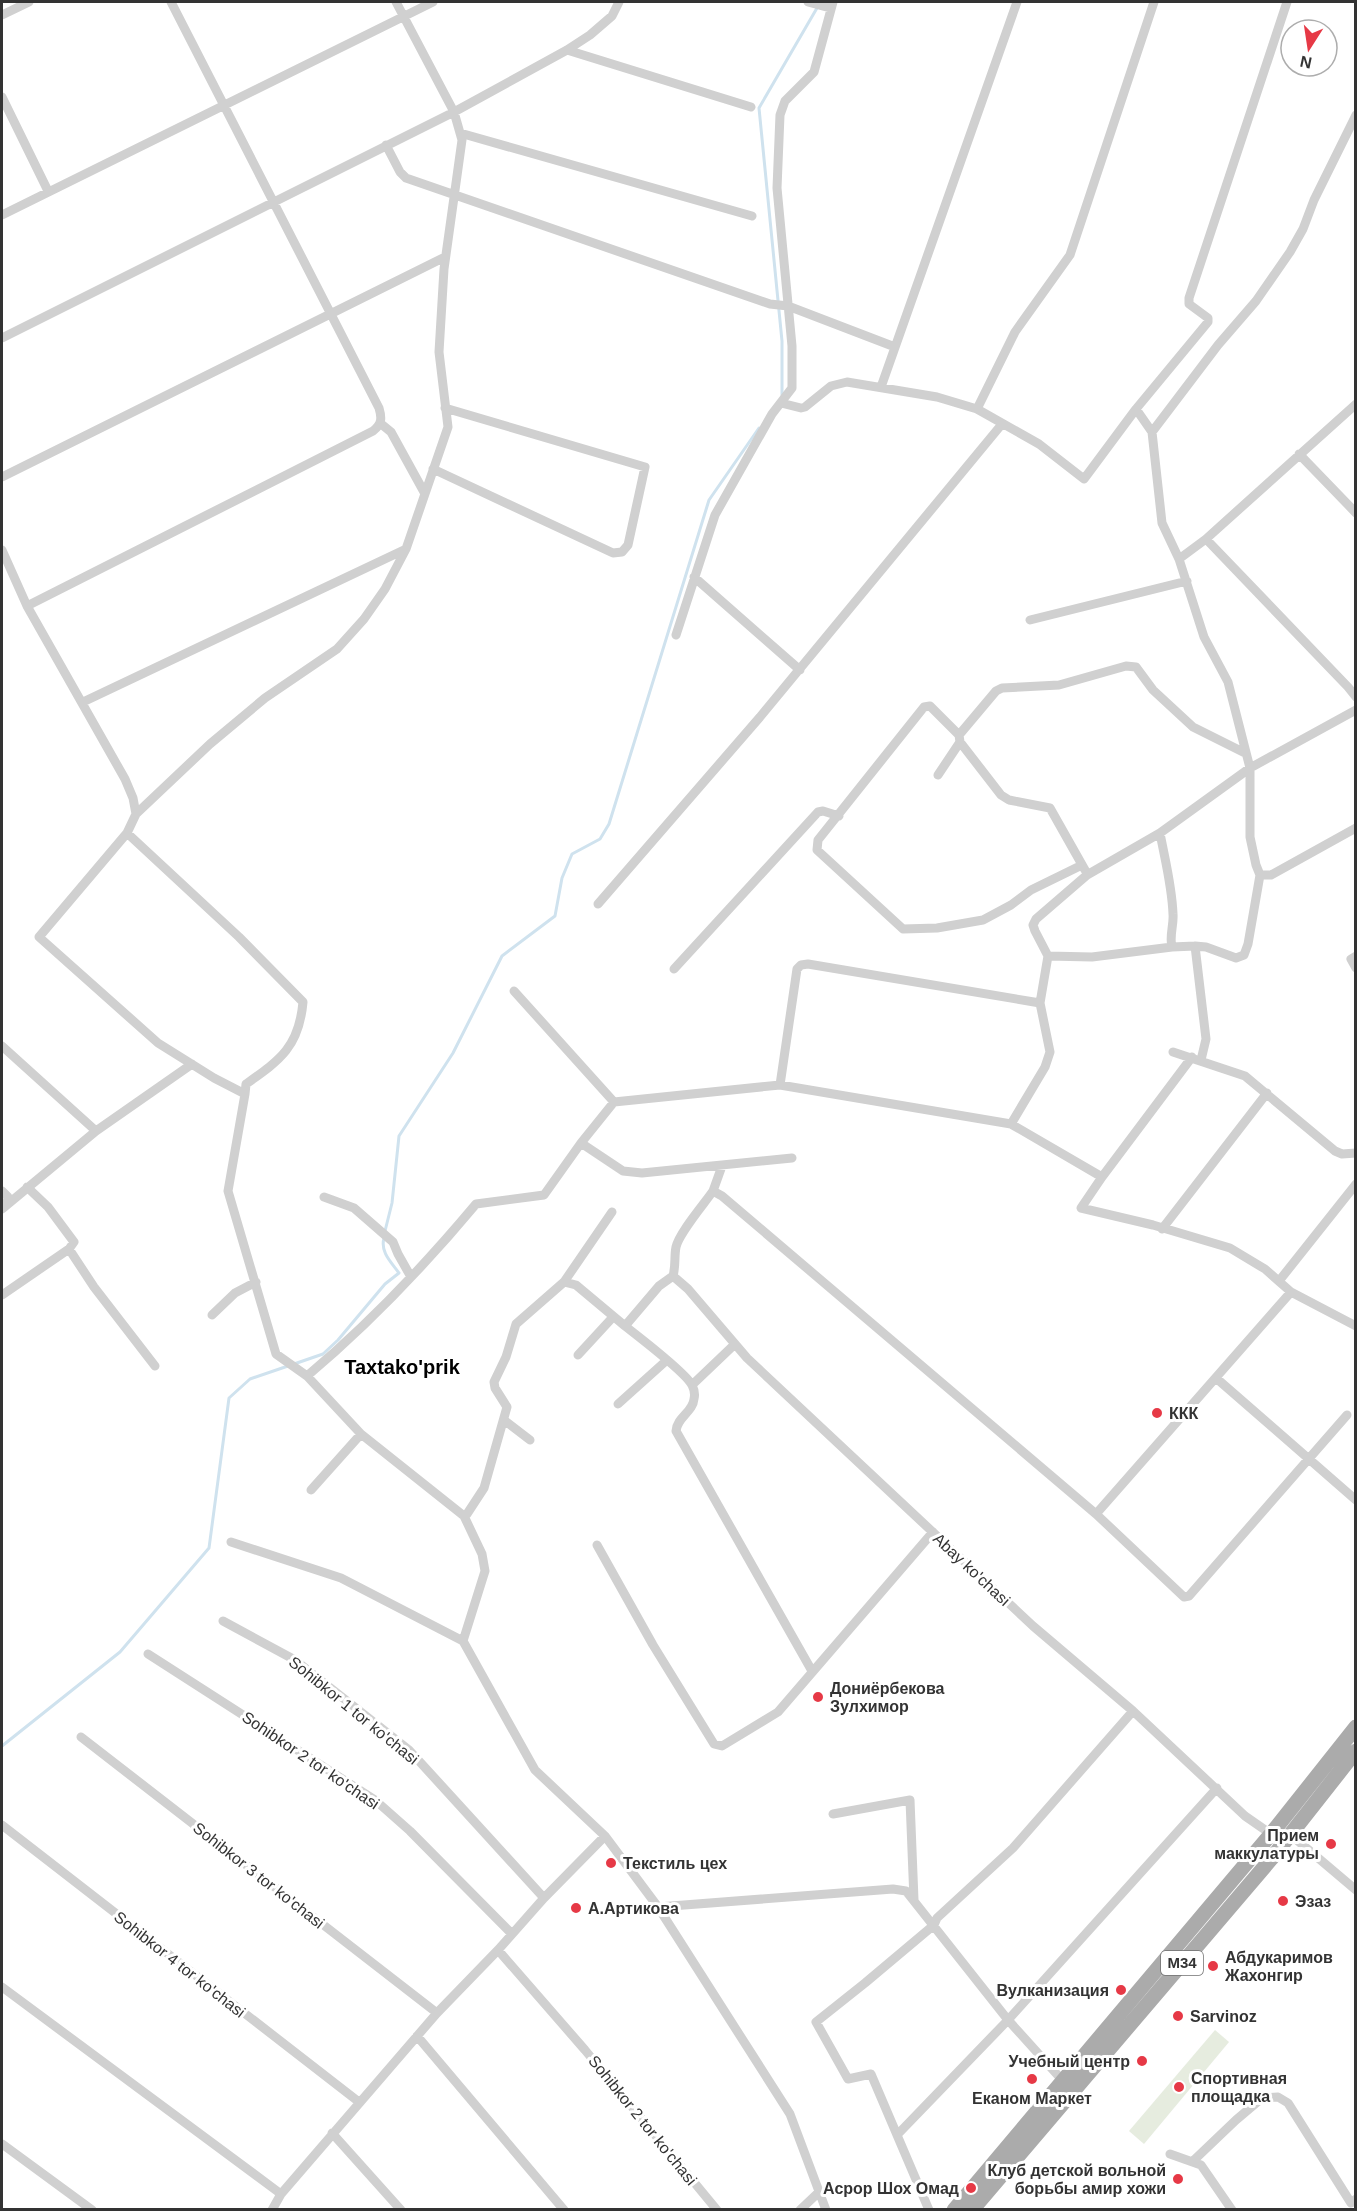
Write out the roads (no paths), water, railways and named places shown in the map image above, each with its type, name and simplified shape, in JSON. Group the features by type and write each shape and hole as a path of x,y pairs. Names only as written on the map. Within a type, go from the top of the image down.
{"main road":[{"name":"M34","path":"972,2210 1041,2117 1063,2081 1275,1828 1356,1727"},
{"name":"M34","path":"954,2210 1041,2117 1287,1839 1356,1751"},
{"path":"1275,1828 1287,1839"}],"street":[{"path":"2,15 28,2"},
{"path":"27,606 373,431 380,423 382,416 171,2"},
{"path":"245,1094 158,1043 39,937 127,832 136,814 249,710 337,650 364,619 385,589 406,549 448,428 439,352 445,257 462,140 454,112 396,2"},
{"path":"2,215 433,2"},
{"path":"2,338 454,112 567,50 603,25 612,16 618,2"},
{"path":"676,635 715,515 754,446 792,388 792,346 777,188 780,115 785,102 814,72 830,5 810,2"},
{"path":"881,387 1017,2"},
{"path":"976,409 1015,332 1070,255 1154,2"},
{"path":"782,403 805,407 831,387 838,384 856,383 937,398 976,409 1039,444 1084,479 1136,408 1208,322 1208,318 1189,304 1189,298 1287,2"},
{"path":"567,50 751,107"},
{"path":"2,97 48,192"},
{"path":"1150,429 1256,301 1290,252 1303,230 1314,200 1356,115"},
{"path":"460,133 752,216"},
{"path":"386,145 396,166 406,178 770,304 788,306 895,347"},
{"path":"2,477 445,257"},
{"path":"1179,559 1206,539 1356,404"},
{"path":"433,469 613,553 622,552 628,545 645,467 445,408"},
{"path":"1048,956 1092,957 1195,946 1206,947 1236,958 1244,955 1260,874 1250,837 1250,768 1228,682 1204,637 1179,559 1162,523 1150,429 1136,408"},
{"path":"380,423 391,432 424,492"},
{"path":"598,904 800,670 1002,424"},
{"path":"1299,454 1356,513"},
{"path":"1206,539 1355,695"},
{"path":"83,702 406,549"},
{"path":"2,550 27,606 83,702 134,798 136,814"},
{"path":"694,577 800,670"},
{"path":"1030,620 1187,581"},
{"path":"938,775 959,738 996,691 1002,688 1059,685 1126,666 1136,667 1153,690 1193,727 1245,753"},
{"path":"1082,865 1031,890 1011,905 983,920 937,928 903,929 817,850 818,840 924,707 930,706 959,738 1001,795 1009,800 1050,808 1082,865 1087,875"},
{"path":"1011,1124 1045,1067 1050,1052 1040,1004 1048,956 1033,925 1036,919 1087,875 1160,832 1250,768 1356,710"},
{"path":"675,969 818,812 824,811 839,816"},
{"path":"1260,874 1271,875 1356,828"},
{"path":"127,832 240,937 303,1002 302,1018 294,1039 279,1061 246,1084 228,1191 276,1354 304,1374 361,1434 464,1516 482,1554 485,1571 463,1641"},
{"path":"1160,832 1170,881 1174,917 1170,941 1172,947"},
{"path":"1195,946 1206,1039 1197,1059 1101,1177 1081,1208 1230,1248 1265,1269 1291,1292 1356,1326"},
{"path":"1356,956 1351,958 1356,968"},
{"path":"780,1085 797,969 801,965 808,964 1040,1004"},
{"path":"514,991 614,1102"},
{"path":"2,1046 96,1131"},
{"path":"1173,1052 1245,1076 1335,1151 1342,1154 1356,1153"},
{"path":"4,1206 96,1131 192,1064"},
{"path":"304,1374 345,1344 443,1244 476,1204 544,1195 614,1102 780,1085 1011,1124 1101,1177"},
{"path":"1162,1229 1267,1093"},
{"path":"581,1143 623,1171 642,1173 792,1158"},
{"path":"625,1326 659,1286 672,1276 676,1265 677,1244 713,1191 722,1166"},
{"path":"1279,1281 1356,1184"},
{"path":"2,1295 69,1249 74,1242 48,1207 27,1187"},
{"path":"2,1191 8,1197 4,1206"},
{"path":"713,1191 722,1196 1096,1514 1182,1596 1186,1597 1347,1415"},
{"path":"324,1197 354,1208 393,1242 411,1276"},
{"path":"464,1516 484,1488 504,1420 507,1407 495,1388 494,1382 506,1357 516,1324 564,1282 612,1212"},
{"path":"69,1249 94,1287 155,1366"},
{"name":"Abay ko'chasi","path":"672,1276 688,1289 747,1358 1033,1626 1133,1711 1245,1816 1275,1828"},
{"path":"212,1315 235,1293 256,1282"},
{"path":"564,1282 576,1285 667,1360 692,1385 693,1404 677,1423 676,1431 812,1671"},
{"path":"1096,1514 1291,1292"},
{"path":"578,1355 613,1317"},
{"path":"692,1385 735,1344"},
{"path":"618,1404 667,1360"},
{"path":"1216,1378 1356,1500"},
{"path":"504,1420 530,1440"},
{"path":"311,1490 361,1434"},
{"path":"597,1545 653,1645 714,1744 722,1746 778,1712 933,1532"},
{"path":"231,1542 341,1578 463,1641 535,1770 605,1836 658,1906 790,2114 826,2210"},
{"name":"Sohibkor 1 tor ko'chasi","path":"224,1621 295,1660 409,1750 544,1898"},
{"name":"Sohibkor 2 tor ko'chasi","path":"148,1654 375,1800 426,1847 512,1934"},
{"path":"929,2210 871,2074 848,2079 816,2022 934,1925 937,1918 1013,1848 1133,1711"},
{"name":"Sohibkor 3 tor ko'chasi","path":"81,1737 437,2013"},
{"path":"898,2134 1008,2020 1216,1788"},
{"path":"832,1814 910,1800 914,1900"},
{"name":"Sohibkor 4 tor ko'chasi","path":"2,1825 358,2102"},
{"path":"272,2210 280,2194 437,2013 605,1836"},
{"path":"1287,1839 1356,1890"},
{"path":"658,1906 893,1889 906,1891 1008,2020 1063,2081"},
{"name":"Sohibkor 2 tor ko'chasi","path":"498,1950 585,2050 716,2209"},
{"path":"2,1987 280,2194"},
{"path":"417,2036 564,2210"},
{"path":"1192,2162 1262,2098 1278,2097 1288,2103 1351,2203 1356,2199"},
{"path":"332,2133 401,2210"},
{"path":"2,2144 92,2210"},
{"path":"1170,2154 1201,2165 1232,2210"},
{"path":"800,2210 819,2192"}],"waterway":[{"path":"782,395 782,341 759,108 817,8"},
{"path":"385,1231 392,1203 399,1136 453,1053 502,956 555,916 562,878 572,854 600,839 609,824 709,500 759,428"},
{"path":"294,1364 323,1354 338,1340 385,1284 399,1273 385,1252 384,1238"},
{"path":"2,1746 120,1652 209,1548 229,1398 250,1379 288,1366"}],"place":[{"name":"ККК","path":"1157,1413"},
{"name":"Дониёрбекова Зулхимор","path":"818,1697"},
{"name":"Прием маккулатуры","path":"1331,1844"},
{"name":"Текстиль цех","path":"611,1863"},
{"name":"Эзаз","path":"1283,1901"},
{"name":"А.Артикова","path":"576,1908"},
{"name":"Абдукаримов Жахонгир","path":"1213,1966"},
{"name":"Вулканизация","path":"1121,1990"},
{"name":"Sarvinoz","path":"1178,2016"},
{"name":"Учебный центр","path":"1142,2061"},
{"name":"Еканом Маркет","path":"1032,2079"},
{"name":"Спортивная площадка","path":"1179,2087"},
{"name":"Клуб детской вольной борьбы амир хожи","path":"1178,2179"},
{"name":"Асрор Шох Омад","path":"971,2188"}],"district":[{"name":"Taxtako'prik","path":"402,1367"}]}
